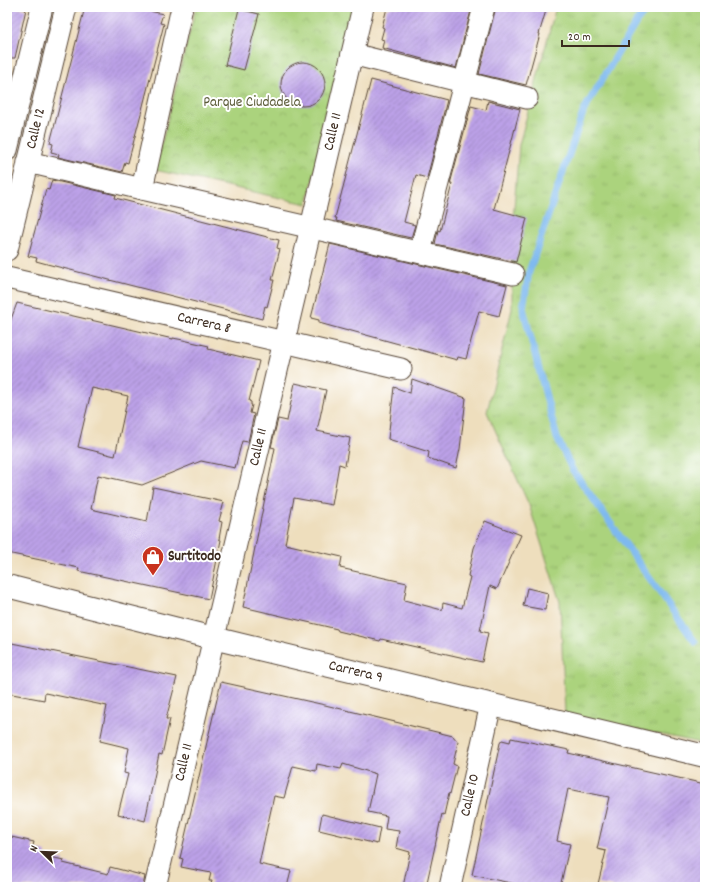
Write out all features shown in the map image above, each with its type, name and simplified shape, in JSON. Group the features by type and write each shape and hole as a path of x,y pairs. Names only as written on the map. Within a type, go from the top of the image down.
{"main road":[{"name":"Carrera 9","path":"7,586 214,638 705,756"}],"street":[{"name":"Calle 12","path":"7,150 42,7"},
{"name":"Calle 12","path":"7,250 66,7"},
{"path":"142,190 182,7"},
{"name":"Calle 11","path":"154,887 363,7"},
{"path":"420,252 484,7"},
{"path":"352,54 527,98"},
{"path":"28,162 142,190 513,274"},
{"name":"Carrera 8","path":"7,278 401,369"},
{"name":"Calle 10","path":"450,887 491,704"}],"green space":[{"name":"Parque Ciudadela","path":"196,7 355,7 307,204 155,170"},
{"path":"556,7 705,7 705,744 565,714 560,602 529,505 487,412 512,309 512,233 519,145"}],"building":[{"path":"7,7 26,9 15,58 7,58"},
{"path":"85,7 132,7 163,14 160,23 164,24 143,106 128,163 125,162 122,172 58,157 59,154 51,152 53,144 50,143"},
{"path":"390,7 472,7 456,68 382,48 384,40 381,39 384,28 382,27 387,8 390,9"},
{"path":"496,7 547,7 526,85 479,74"},
{"path":"239,9 259,14 244,70 225,65"},
{"path":"299,62 307,62 312,63 319,68 324,75 324,93 319,100 312,105 299,106 291,103 284,96 281,88 281,80 284,72 291,65"},
{"path":"371,80 447,100 427,178 416,175 404,222 415,225 411,238 336,221 337,218 335,218"},
{"path":"488,101 520,109 494,209 527,218 516,262 435,244 438,230 440,231 452,184 450,184 471,106 486,110"},
{"path":"52,180 116,195 115,198 279,240 277,248 280,249 272,280 274,280 267,307 265,306 262,319 47,264 36,261 37,258 28,256 46,189 49,190"},
{"path":"330,244 507,285 499,316 479,311 466,359 458,357 457,360 319,323 319,320 311,318"},
{"path":"17,303 209,346 208,349 259,361 249,401 252,405 250,413 254,414 248,442 242,441 235,468 201,461 142,485 98,475 91,509 147,522 153,487 224,502 219,521 222,522 219,539 221,540 209,599 78,571 79,568 7,553 7,330","holes":["92,388 128,396 115,456 78,447"]},
{"path":"412,379 466,398 460,449 456,468 428,458 429,452 388,439 394,387 410,393"},
{"path":"295,383 326,390 317,431 350,438 345,466 339,464 332,505 294,498 285,544 342,557 340,568 407,583 404,600 442,610 443,603 462,608 470,577 468,576 474,548 485,521 521,535 497,589 490,586 480,631 488,633 482,662 381,639 380,641 338,631 337,629 243,607 275,448 271,447 278,419 287,421"},
{"path":"527,588 548,593 545,610 523,606"},
{"path":"7,642 177,677 166,719 170,719 162,755 159,754 145,821 118,814 128,774 124,773 129,748 100,741 107,706 45,693 44,700 7,693"},
{"path":"221,682 453,736 458,742 453,764 457,766 444,815 442,814 426,887 403,887 410,852 396,848 399,831 385,829 387,816 368,812 376,774 343,764 341,769 317,764 316,771 293,766 284,798 274,796 259,864 291,871 287,887 210,887 212,881 209,881 211,873 181,867 183,859 180,858"},
{"path":"511,738 569,750 568,753 705,784 705,887 614,887 598,884 606,851 597,849 609,797 568,789 557,841 570,844 560,887 530,887 472,875 500,743 502,740 510,742"},
{"path":"322,814 380,828 377,844 319,830"},
{"path":"7,836 34,842 32,849 46,852 45,856 64,860 63,863 108,874 110,867 145,876 143,887 14,887 7,885"}],"waterway":[{"path":"649,7 637,21 584,110 529,272 523,308 557,438 572,469 695,642"}],"place":[{"name":"Surtitodo","path":"153,576"}]}
